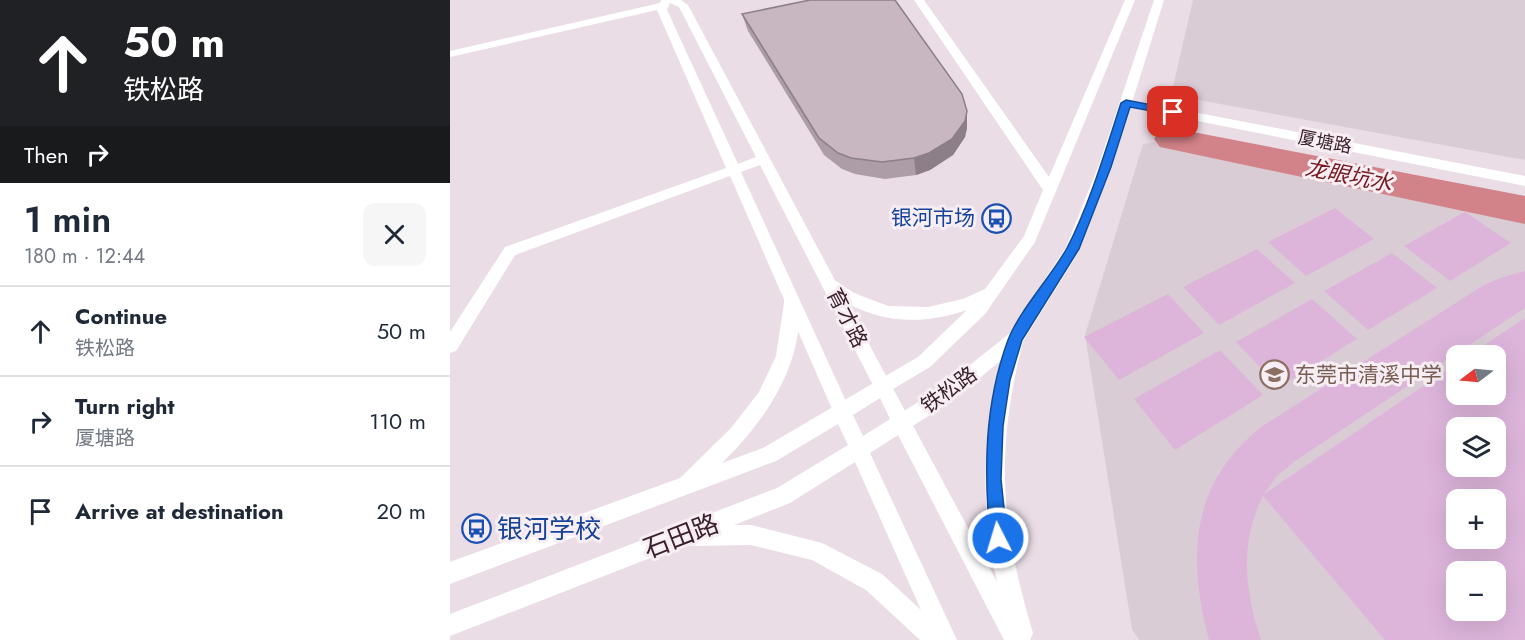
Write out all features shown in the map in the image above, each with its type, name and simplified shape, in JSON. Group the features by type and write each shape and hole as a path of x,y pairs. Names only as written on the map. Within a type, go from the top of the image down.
{"street":[{"path":"919,0 1050,189"},
{"name":"铁松路","path":"883,387 924,362 979,309 1030,238 1130,0"},
{"name":"铁松路","path":"901,423 947,394 1016,338 1073,249 1105,167 1159,0"},
{"path":"450,54 668,2"},
{"name":"育才路","path":"946,640 791,301 662,10 668,2 683,5 1016,640"},
{"name":"厦塘路","path":"1126,103 1525,181"},
{"path":"450,346 510,251 764,159"},
{"path":"830,285 847,298 868,308 893,314 919,315 946,312 992,292"},
{"path":"681,488 723,451 756,412 778,372 789,335 791,301"},
{"path":"1016,338 1003,380 995,426 993,479 998,538 1011,602 1024,640"},
{"name":"石田路","path":"450,573 769,455 883,387"},
{"name":"石田路","path":"450,625 783,495 901,423"},
{"path":"682,536 751,535 815,550 874,582 928,632 933,640"}],"shaded area":[{"path":"1193,0 1525,0 1525,160 1171,95"},
{"name":"东莞市清溪中学","path":"1172,139 1525,210 1525,640 1139,640 1132,629 1085,335 1143,144"},
{"path":"1335,208 1374,239 1306,276 1268,242"},
{"path":"1465,212 1511,243 1450,281 1404,246"},
{"path":"1257,249 1295,283 1219,325 1183,287"},
{"path":"1392,253 1437,288 1368,330 1324,291"},
{"path":"1525,271 1525,308 1469,345 1446,345 1446,361 1295,461 1277,476 1264,494 1446,371 1446,405 1506,405 1506,345 1484,345 1525,318 1525,640 1385,640 1263,496 1250,532 1247,568 1251,604 1261,640 1209,640 1198,580 1197,551 1200,524 1208,498 1220,473 1237,449 1261,427 1484,285"},
{"path":"1168,294 1204,333 1119,380 1084,337"},
{"path":"1312,299 1357,339 1279,387 1236,342"},
{"path":"1220,350 1263,395 1175,450 1134,399"}],"building":[{"path":"810,0 895,0 962,94 967,111 965,121 952,139 929,153 914,158 882,162 851,158 838,153 819,138 742,14"}],"waterway":[{"name":"龙眼坑水","path":"1172,139 1525,210"}],"place":[{"name":"银河市场","path":"996,218"},
{"name":"东莞市清溪中学","path":"1274,375"},
{"name":"银河学校","path":"476,529"}],"route":[{"path":"998,538 993,479 995,426 1003,380 1016,338 1073,249 1105,167 1126,103 1173,112"}]}
